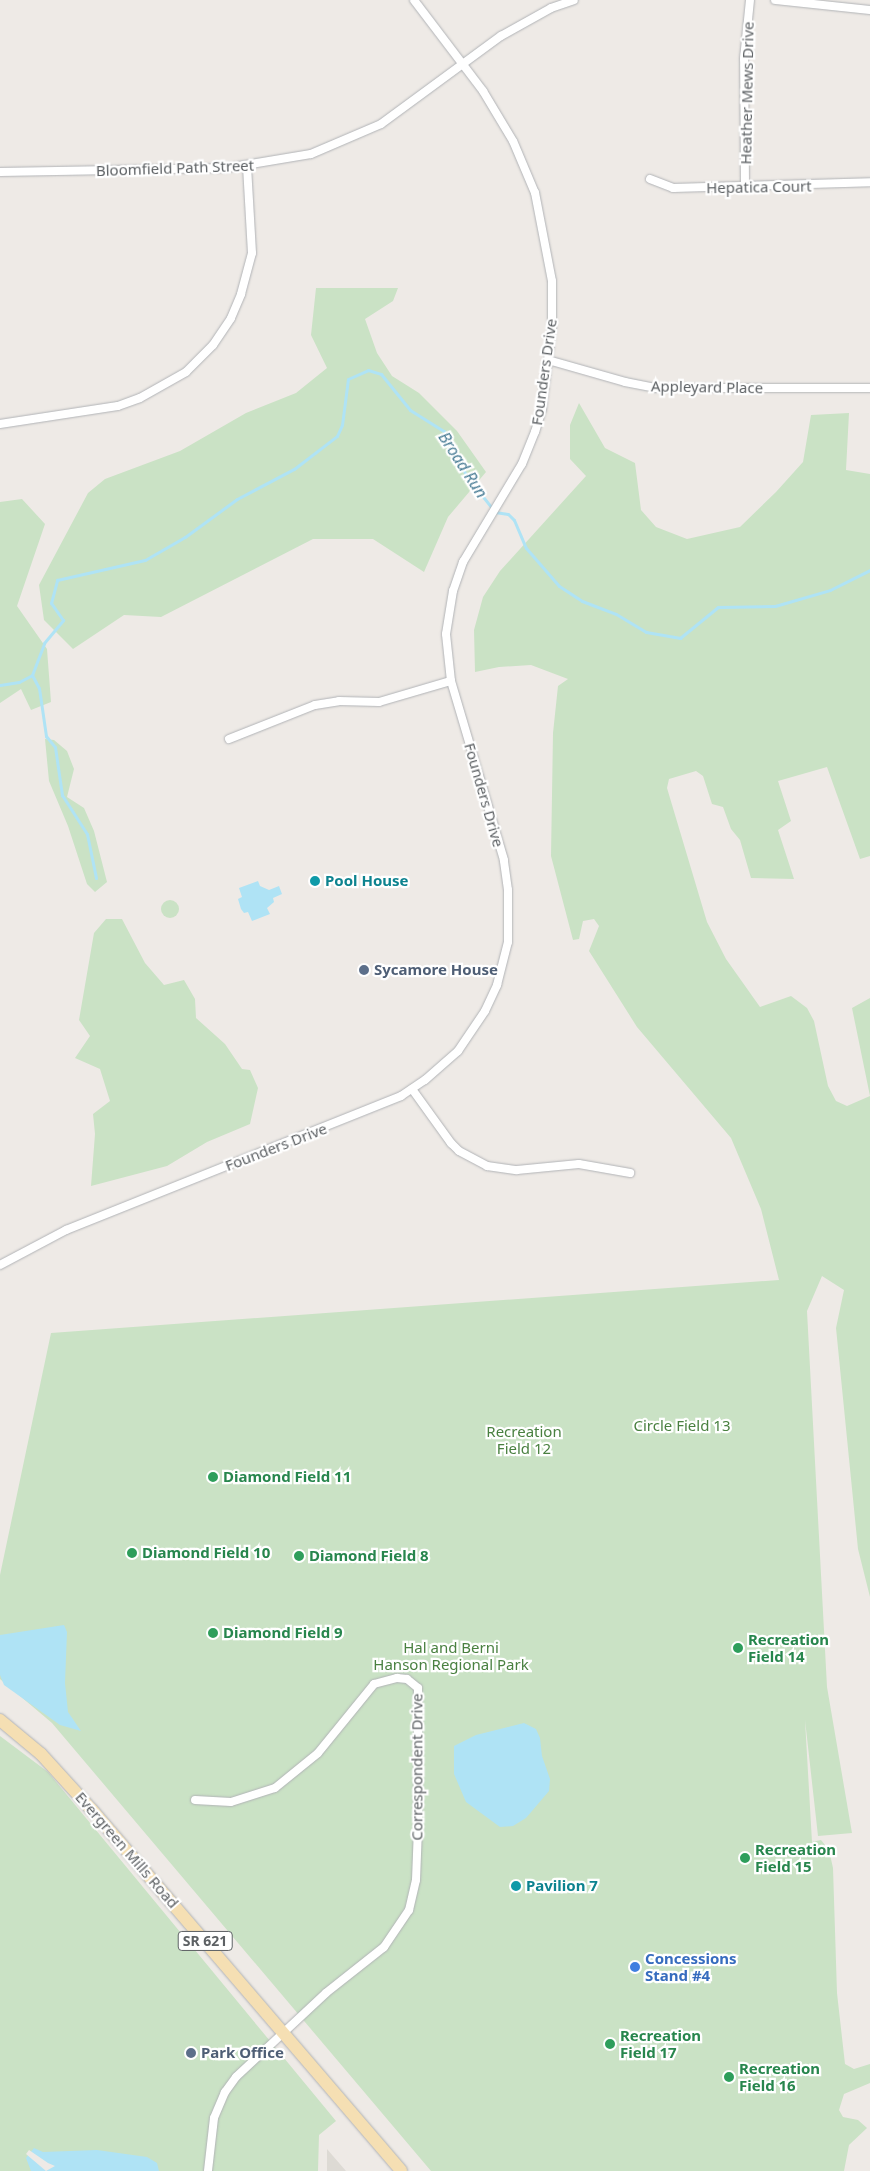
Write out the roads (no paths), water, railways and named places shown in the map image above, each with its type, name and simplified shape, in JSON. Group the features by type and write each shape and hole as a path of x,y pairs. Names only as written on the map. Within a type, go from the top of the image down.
{"main road":[{"name":"Evergreen Mills Road","path":"0,1720 41,1754 69,1784 282,2035 401,2171"}],"street":[{"name":"Founders Drive","path":"0,1265 66,1230 376,1108 412,1089 442,1067 472,1032 497,985 508,942 508,890 504,860 451,681 446,634 453,591 463,562 510,483 535,432 552,328 552,281 534,193 513,141 484,91 414,0"},
{"name":"Bloomfield Path Street","path":"0,172 247,167 311,154 354,138 412,103 462,64 525,21 574,0"},
{"name":"Heather Mews Drive","path":"745,187 744,59 750,0"},
{"path":"775,0 870,10"},
{"path":"0,424 118,406 140,398 186,372 214,345 238,302 252,253 247,167"},
{"name":"Hepatica Court","path":"650,179 673,188 870,182"},
{"name":"Appleyard Place","path":"548,360 625,382 656,388 870,388"},
{"path":"230,739 315,705 339,701 379,702 451,681"},
{"path":"412,1089 459,1151 487,1166 517,1170 578,1164 630,1173"},
{"name":"Correspondent Drive","path":"195,1800 231,1802 275,1788 318,1753 374,1684 397,1678 407,1679 418,1688 416,1880 408,1910 384,1947 326,1993 282,2035"},
{"path":"208,2171 214,2118 225,2092 250,2062 282,2035"}],"water":[{"path":"258,881 260,886 269,890 279,886 282,894 273,898 274,902 267,908 270,914 252,921 248,912 244,913 241,909 238,899 242,897 239,888"},
{"path":"64,1625 67,1632 65,1683 68,1712 81,1731 60,1725 4,1685 0,1675 0,1635"},
{"path":"524,1723 536,1729 540,1738 542,1756 550,1779 549,1791 526,1818 513,1826 500,1827 466,1802 454,1774 454,1746 476,1735"},
{"path":"34,2148 43,2152 97,2150 147,2157 157,2163 159,2171 31,2171 26,2158"}],"waterway":[{"name":"Broad Run","path":"32,675 44,643 63,620 51,603 57,580 145,560 185,537 237,499 294,469 337,436 342,425 348,379 368,370 381,374 410,410 444,431 466,475 495,512 508,514 514,520 526,548 559,586 582,601 616,614 646,632 680,638 718,607 775,606 830,590 870,570"},
{"path":"32,675 39,688 46,736 55,747 62,795 87,834 96,878"},
{"name":"Broad Run","path":"0,685 19,682 32,675"}],"place":[{"name":"Pool House","path":"315,881"},
{"name":"Sycamore House","path":"364,970"},
{"name":"Diamond Field 11","path":"213,1477"},
{"name":"Diamond Field 10","path":"132,1553"},
{"name":"Diamond Field 8","path":"299,1556"},
{"name":"Diamond Field 9","path":"213,1633"},
{"name":"Recreation Field 14","path":"738,1648"},
{"name":"Recreation Field 15","path":"745,1858"},
{"name":"Pavilion 7","path":"516,1886"},
{"name":"Concessions Stand #4","path":"635,1967"},
{"name":"Recreation Field 17","path":"610,2044"},
{"name":"Park Office","path":"191,2053"},
{"name":"Recreation Field 16","path":"729,2077"}],"park label":[{"name":"Circle Field 13","path":"682,1426"},
{"name":"Recreation Field 12","path":"524,1440"},
{"name":"Hal and Berni Hanson Regional Park","path":"451,1656"}]}
